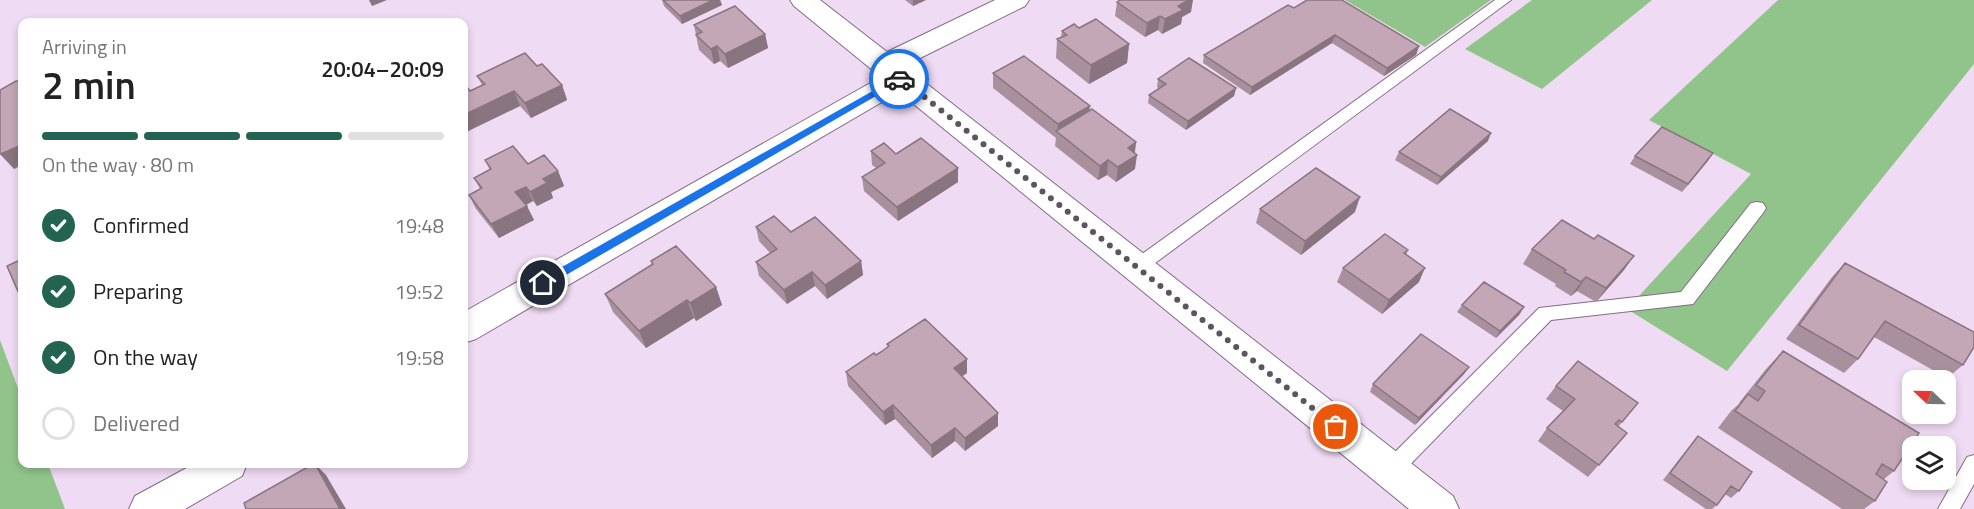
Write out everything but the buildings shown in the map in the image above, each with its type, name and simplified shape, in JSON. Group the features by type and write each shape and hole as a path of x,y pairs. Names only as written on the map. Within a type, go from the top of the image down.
{"street":[{"path":"803,0 1439,509"},
{"path":"468,327 893,71 1016,0"},
{"path":"149,509 221,468"}],"lane":[{"path":"1137,267 1504,0"},
{"path":"1391,470 1546,313 1686,299 1757,208"},
{"path":"1949,509 1974,464"}],"green space":[{"path":"1345,0 1491,0 1425,47"},
{"path":"1532,0 1652,0 1542,89 1465,49"},
{"path":"1778,0 1974,0 1974,64 1727,371 1627,309 1751,174 1649,120"},
{"path":"0,340 18,388 18,468 50,468 65,509 0,509"}],"way so far":[{"path":"899,79 901,78 1336,427"}],"route":[{"path":"543,283 899,79"}]}
